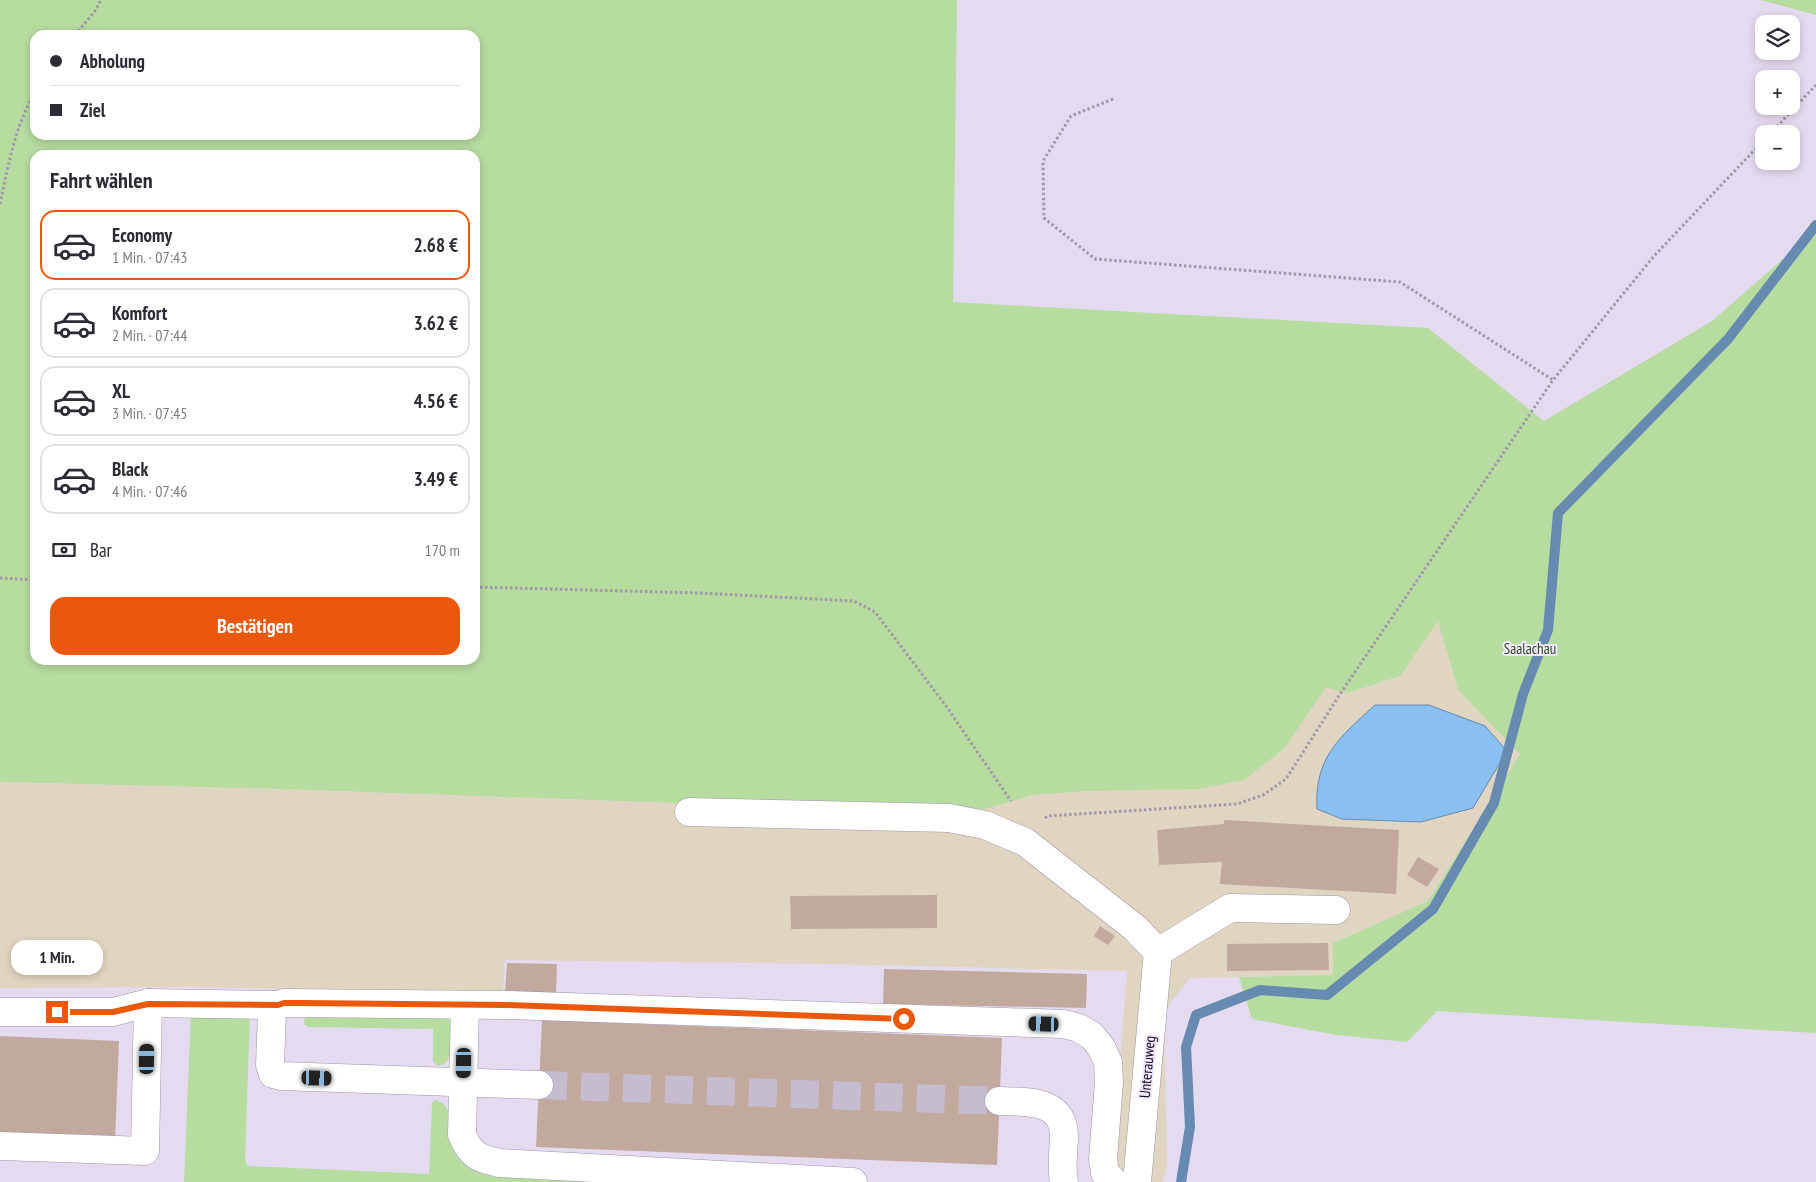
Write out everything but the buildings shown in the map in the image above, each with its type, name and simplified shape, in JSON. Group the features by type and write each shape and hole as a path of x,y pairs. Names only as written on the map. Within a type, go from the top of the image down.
{"street":[{"path":"689,812 949,818 985,825 1025,842 1135,928 1158,952 1230,908 1336,910"},
{"name":"Unterauweg","path":"1137,1182 1158,952"},
{"path":"0,1146 145,1151 148,1004"},
{"path":"0,1012 113,1012 148,1004 505,1005 1054,1024 1079,1028 1092,1036 1102,1047 1108,1062 1109,1082 1103,1159 1105,1173 1114,1182"},
{"path":"278,1005 272,1012 270,1065 273,1074 281,1076 539,1085"},
{"path":"465,1005 462,1136 468,1149 478,1158 500,1164 853,1182"},
{"path":"999,1101 1036,1102 1053,1110 1062,1122 1064,1137 1061,1168 1064,1182"}],"path":[{"path":"79,30 95,11 101,0"},
{"path":"1778,125 1816,85"},
{"path":"1113,99 1072,116 1043,161 1044,218 1095,259 1400,282 1553,380"},
{"path":"0,204 5,178 25,109 30,100"},
{"path":"1025,842 1047,816 1237,804 1263,795 1286,779 1340,694 1553,380 1654,256 1755,149"},
{"path":"0,578 30,580"},
{"path":"480,587 699,593 854,601 875,612 946,706 1016,808 1025,842"}],"shaded area":[{"path":"1438,620 1458,690 1521,753 1428,901 1333,943 1333,975 1190,978 1164,1011 1167,1164 1163,1182 1111,1182 1127,971 831,964 505,960 503,993 192,987 0,988 0,782 281,789 702,804 985,809 1033,795 1244,780 1284,749 1326,686 1348,693 1400,676"}],"green space":[{"name":"Saalachau","path":"0,0 957,0 953,302 1428,328 1544,421 1712,321 1816,230 1816,1033 1437,1011 1407,1042 1336,1035 1252,1019 1239,977 1333,975 1333,943 1428,901 1520,754 1458,690 1438,621 1400,676 1348,693 1326,687 1284,749 1244,780 1197,789 1089,791 1033,795 985,809 702,804 281,789 0,782"},
{"path":"1760,0 1816,0 1816,15"},
{"path":"191,1011 250,1014 245,1160 248,1166 429,1174 432,1103 435,1100 443,1103 447,1108 448,1132 453,1150 464,1164 478,1172 496,1177 614,1182 184,1182"},
{"path":"309,1016 447,1019 452,1025 452,1050 448,1060 438,1066 433,1062 433,1029 309,1027 304,1022 305,1018"}],"water":[{"path":"1375,705 1429,705 1485,726 1507,751 1473,808 1421,822 1342,819 1317,809 1317,791 1325,762 1340,738"}],"waterway":[{"path":"1181,1182 1190,1127 1186,1047 1196,1015 1260,990 1327,995 1433,909 1494,803 1523,694 1548,630 1558,513 1728,339 1816,225"}],"tunnel":[{"path":"539,1085 999,1101"}],"route":[{"path":"57,1012 113,1012 148,1004 278,1005 302,1003 505,1005 904,1019"}]}
